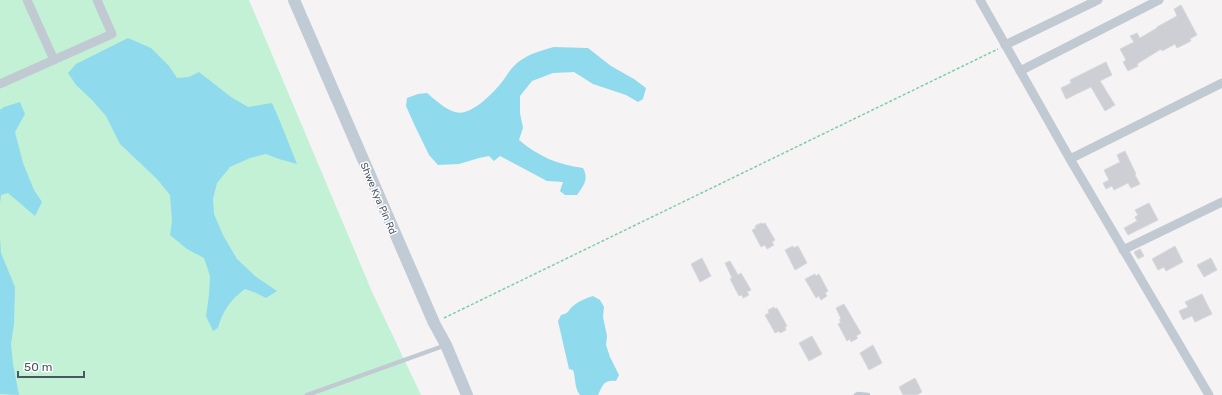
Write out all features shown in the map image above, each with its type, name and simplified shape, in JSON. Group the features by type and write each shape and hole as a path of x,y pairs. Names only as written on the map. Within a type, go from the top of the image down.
{"street":[{"path":"27,0 54,60"},
{"path":"0,84 112,34 97,0"},
{"name":"Shwe Kya Pin Rd","path":"294,0 434,323 446,345 467,395"},
{"path":"980,0 1070,159 1209,395"},
{"path":"1005,46 1098,0"},
{"path":"1020,71 1159,0"},
{"path":"1070,159 1222,83"},
{"path":"1123,250 1220,203 1222,213"}],"lane":[{"path":"307,395 446,345"},
{"path":"856,395 868,395"}],"path":[{"path":"434,323 1005,46"}],"green space":[{"path":"0,0 249,0 373,294 421,395 0,395"}],"water":[{"path":"128,38 151,48 169,66 177,78 189,77 199,72 231,97 248,107 272,103 297,164 266,154 250,158 230,167 217,183 213,199 214,214 223,235 237,259 255,276 277,291 266,298 245,289 235,297 228,306 218,328 213,331 206,316 210,276 204,258 187,249 170,235 172,221 170,195 157,179 120,144 106,116 76,85 68,73 76,64"},
{"path":"554,47 588,48 611,66 634,79 646,88 643,99 638,102 626,95 593,84 574,72 553,73 532,81 520,96 520,113 523,128 519,140 526,146 549,159 565,165 583,168 586,179 577,195 565,195 560,191 563,182 547,181 500,156 494,161 489,156 459,164 438,165 429,155 414,124 406,106 407,98 418,94 427,93 440,104 452,111 461,113 468,111 475,108 487,98 522,59 537,52"},
{"path":"20,102 25,114 15,132 23,163 34,190 42,202 35,216 8,193 1,195 0,204 0,110 4,107"},
{"path":"0,236 1,253 15,287 14,324 11,344 19,395 0,394"},
{"path":"593,296 600,300 604,307 603,317 607,336 606,345 619,375 616,381 606,382 598,395 580,395 576,386 573,370 569,369 558,321 561,315 567,313 575,304"}],"building":[{"path":"1181,5 1197,35 1190,39 1191,41 1177,48 1175,44 1162,51 1161,49 1137,64 1138,66 1128,71 1123,62 1126,60 1120,49 1134,42 1130,36 1137,33 1140,38 1177,16 1174,9"},
{"path":"1106,62 1112,75 1100,81 1115,105 1105,111 1091,87 1066,99 1061,88 1071,83 1070,80"},
{"path":"1125,151 1140,184 1131,188 1128,183 1114,190 1112,186 1106,189 1103,183 1109,180 1104,170 1120,162 1117,155"},
{"path":"1149,203 1158,220 1128,235 1124,228 1137,221 1135,217 1138,215 1135,210"},
{"path":"765,223 775,240 772,242 774,245 767,249 765,245 761,247 752,230 756,228 755,226"},
{"path":"793,246 794,248 798,246 807,263 795,270 785,250"},
{"path":"1175,246 1183,262 1166,271 1164,267 1158,270 1152,259"},
{"path":"1140,249 1144,256 1138,259 1134,252"},
{"path":"702,258 711,276 700,282 691,264"},
{"path":"1211,258 1217,270 1204,277 1197,265"},
{"path":"730,261 738,275 741,273 751,290 747,292 749,295 743,298 742,295 739,296 730,279 732,278 725,263"},
{"path":"815,274 816,276 819,274 828,291 825,293 827,296 821,300 819,296 816,298 805,279"},
{"path":"1202,294 1212,314 1195,322 1192,316 1183,320 1179,311 1188,307 1185,302"},
{"path":"844,304 861,333 856,336 858,338 851,342 850,339 847,341 838,324 841,322 839,320 841,319 836,308"},
{"path":"774,307 775,309 777,308 787,326 785,327 786,330 780,333 779,331 775,333 765,315 769,313 768,310"},
{"path":"812,336 822,354 809,361 799,343"},
{"path":"873,345 882,363 869,370 860,353"},
{"path":"915,378 922,392 917,395 903,395 899,387"}]}
